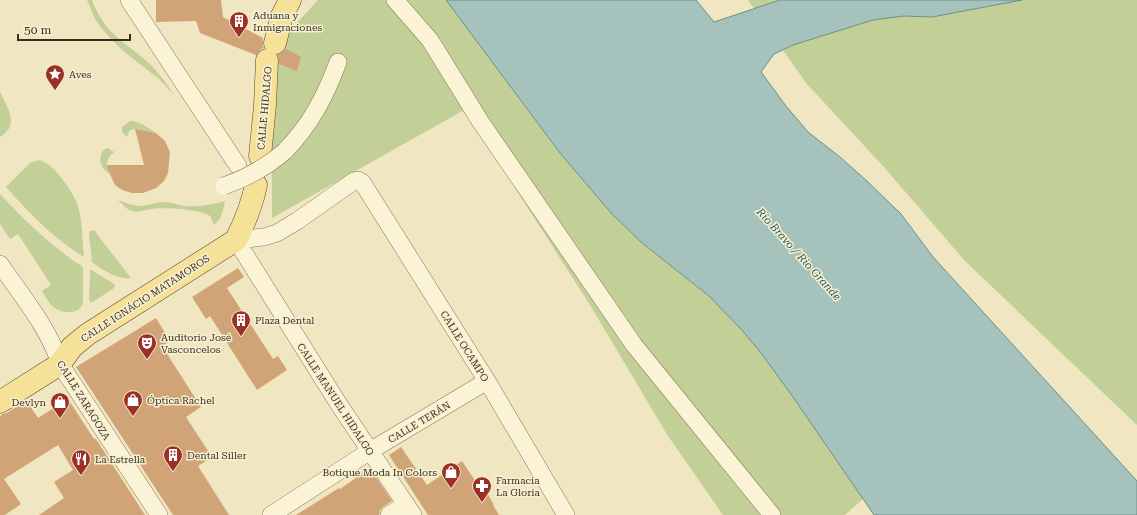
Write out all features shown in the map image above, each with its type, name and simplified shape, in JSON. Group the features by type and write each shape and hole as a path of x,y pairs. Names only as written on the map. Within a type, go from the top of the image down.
{"main road":[{"name":"CALLE HIDALGO","path":"260,156 271,52 282,16 290,0"},
{"path":"236,240 245,222 254,188"},
{"name":"CALLE IGNÁCIO MATAMOROS","path":"0,402 60,364 72,346 88,334 236,240"}],"street":[{"path":"129,0 238,166"},
{"path":"395,0 430,40 480,121 634,345 772,515"},
{"path":"224,186 251,174 276,159 297,138 322,101 338,62"},
{"name":"CALLE IGNÁCIO MATAMOROS","path":"236,240 264,238 277,232 297,221 354,181 358,180"},
{"name":"CALLE OCAMPO","path":"358,180 362,182 487,381 566,515"},
{"name":"CALLE MANUEL HIDALGO","path":"236,240 338,403 370,451 402,511"},
{"name":"CALLE ZARAGOZA","path":"0,264 45,330 60,364 159,515"},
{"name":"CALLE TERÁN","path":"271,515 370,451 487,381"}],"green space":[{"path":"87,0 92,0 100,17 111,32 149,63 174,95 159,79 122,50 103,30 95,19"},
{"path":"318,0 446,0 560,153 612,214 641,242 709,296 741,329 761,353 793,397 863,499 845,515 723,515 668,436 590,305 466,109 272,218 271,51"},
{"path":"748,0 1137,0 1137,425 965,261 883,166 806,83"},
{"path":"0,92 9,110 11,122 10,127 0,137"},
{"path":"130,121 141,123 156,133 133,129 127,137 122,132 122,127"},
{"path":"108,148 114,152 109,157 106,165 111,175 103,168 100,160 103,151"},
{"path":"40,160 56,171 75,199 80,213 84,257 62,242 42,225 6,187 30,163"},
{"path":"0,194 39,233 60,251 83,267 83,302 79,309 71,312 61,311 53,307 42,291 51,285 18,234 10,239 0,224"},
{"path":"118,200 133,205 142,206 158,202 169,202 185,206 200,206 225,201 223,211 217,223 214,225 210,216 198,212 164,208 135,212 127,208"},
{"path":"94,230 131,278 121,278 116,276 105,271 92,262 89,234 90,231"},
{"path":"90,269 115,286 113,289 91,303 89,299"}],"water":[{"name":"Río Bravo / Rio Grande","path":"446,0 696,0 714,22 780,0 1022,0 932,17 904,16 873,20 793,45 774,54 761,72 786,106 808,132 840,157 901,214 933,257 1137,481 1137,515 874,515 761,353 741,329 709,296 641,242 612,214 560,153"}],"building":[{"name":"Aduana y Inmigraciones","path":"156,0 221,0 223,17 263,38 264,48 261,49 256,55 200,33 196,21 156,22"},
{"path":"286,49 301,57 297,71 279,64 278,55"},
{"path":"135,129 156,133 165,141 170,152 168,173 164,181 156,188 143,193 132,193 122,190 115,185 106,165 144,165"},
{"name":"Plaza Dental","path":"238,268 244,277 227,288 273,359 278,356 287,370 257,390 210,316 206,319 192,297"},
{"path":"156,318 170,341 162,346 201,407 186,417 212,457 198,466 229,515 173,515 76,367"},
{"path":"68,399 94,439 96,439 145,515 39,515 64,498 54,482 73,470 58,445 4,479 21,504 5,515 0,515 0,417 2,414 7,413 26,400 38,418"},
{"name":"Botique Moda In Colors","path":"401,447 427,485 462,461 484,494 487,493 499,515 428,515 389,455"},
{"path":"370,468 392,501 380,510 379,515 296,515 339,488 340,489"}],"place":[{"name":"Aduana y Inmigraciones","path":"239,38"},
{"name":"Aves","path":"55,91"},
{"name":"Plaza Dental","path":"241,337"},
{"name":"Auditorio José Vasconcelos","path":"147,360"},
{"name":"Óptica Rachel","path":"133,417"},
{"name":"Devlyn","path":"60,419"},
{"name":"Dental Siller","path":"173,472"},
{"name":"La Estrella","path":"81,476"},
{"name":"Botique Moda In Colors","path":"451,489"},
{"name":"Farmacia La Gloria","path":"482,503"}]}
